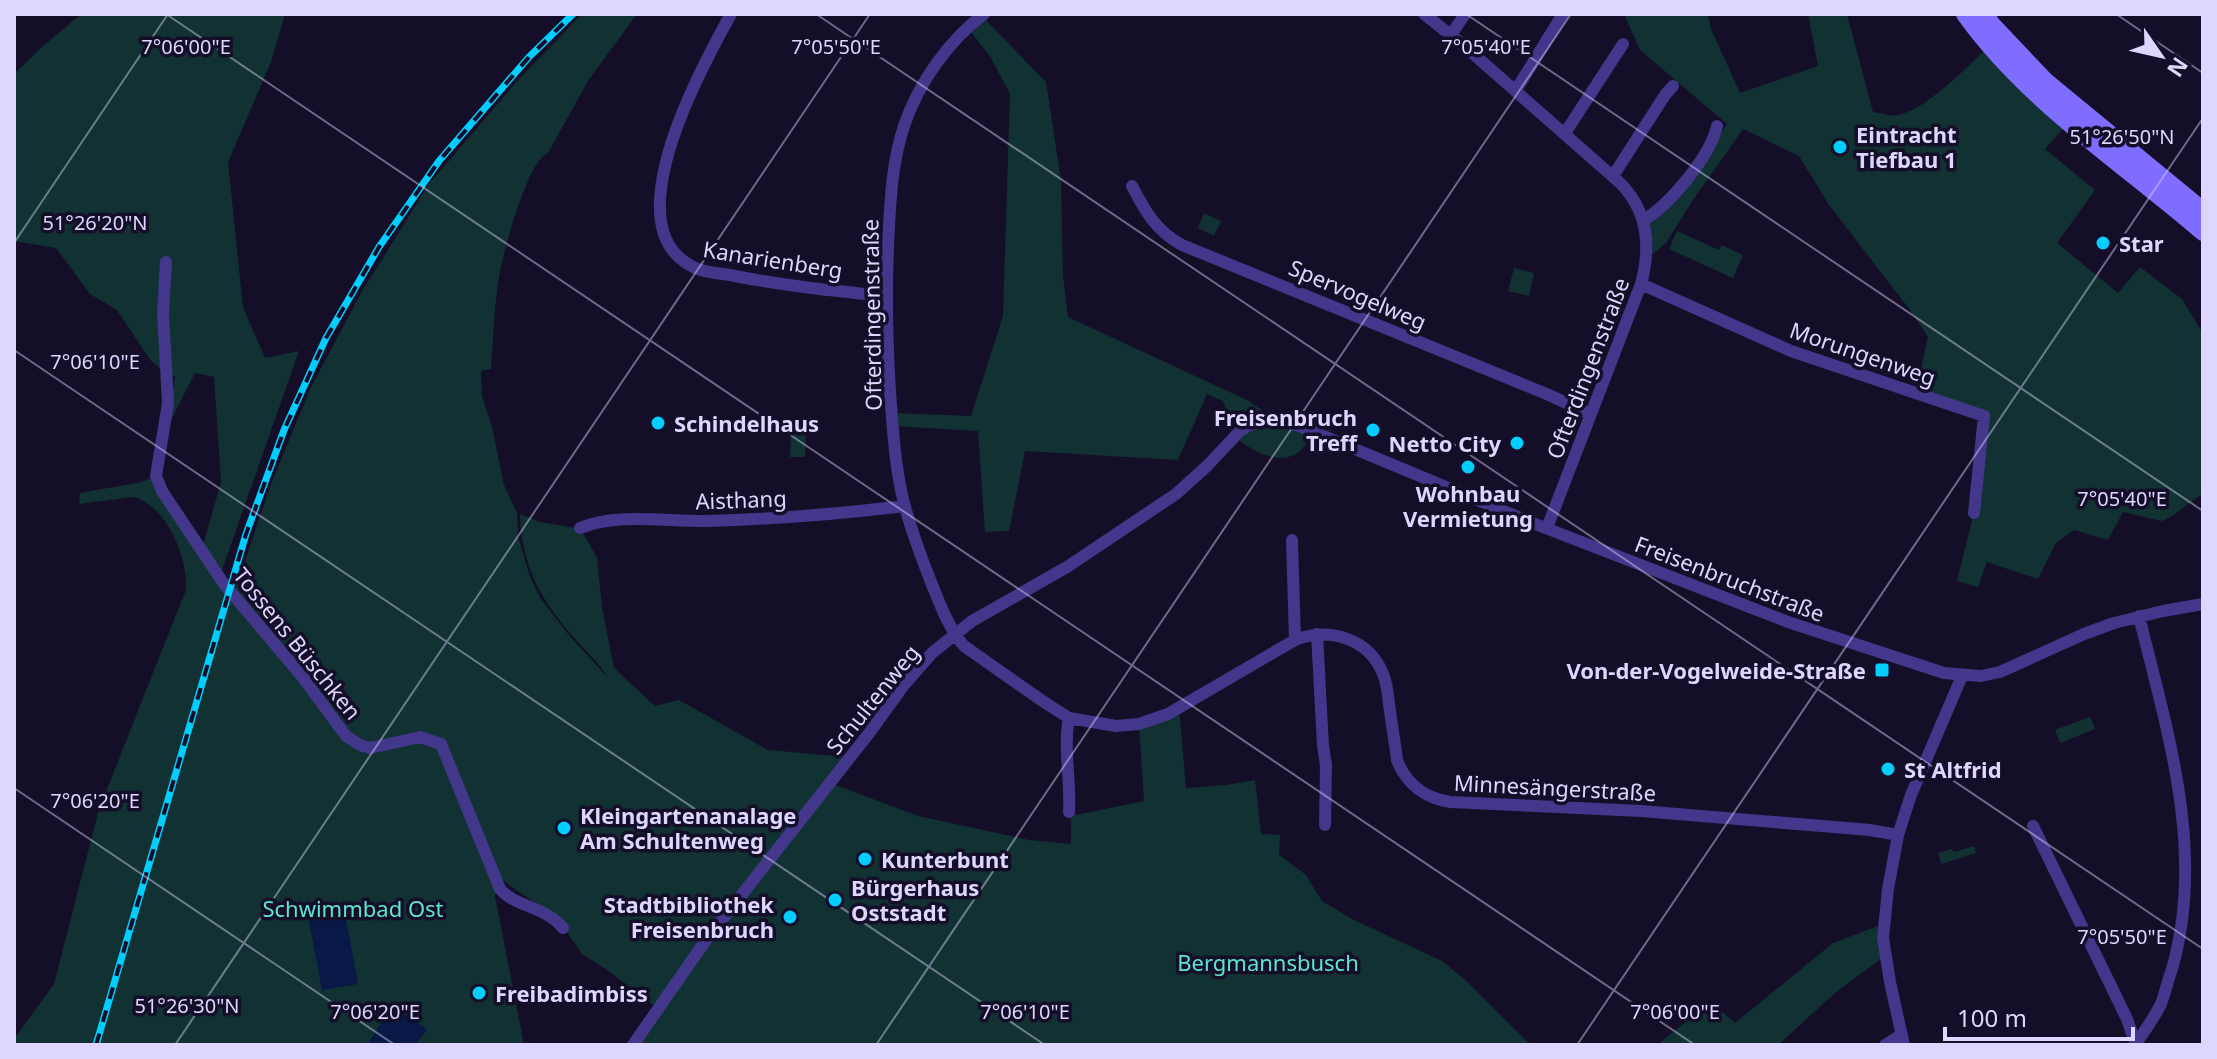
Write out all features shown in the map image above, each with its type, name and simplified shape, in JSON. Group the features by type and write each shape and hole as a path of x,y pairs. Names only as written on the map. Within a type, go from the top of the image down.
{"main road":[{"path":"1965,14 1980,35 2039,97 2197,208"},
{"path":"1985,14 2045,81 2197,208 2203,232"}],"street":[{"name":"Kanarienberg","path":"731,14 688,97 666,162 660,197 667,245 685,263 713,273 886,296"},
{"name":"Ofterdingenstraße","path":"954,634 929,579 905,506 892,420 886,296 890,211 895,159 904,125 933,70 950,47 984,14"},
{"name":"Ofterdingenstraße","path":"1424,14 1613,176 1633,198 1644,220 1647,258 1641,284 1547,528"},
{"path":"1451,35 1465,14"},
{"path":"1516,90 1563,14"},
{"path":"1565,133 1623,44"},
{"path":"1613,176 1673,86"},
{"path":"1644,220 1664,206 1687,180 1717,126"},
{"name":"Spervogelweg","path":"1132,186 1153,222 1182,245 1590,414"},
{"name":"Tossens Büschken","path":"166,262 163,314 168,403 156,476 162,491 224,584 301,675 346,736 370,748 420,737 441,744 500,889 511,898 545,912 563,928"},
{"name":"Morungenweg","path":"1641,284 1791,351 1984,416 1974,513"},
{"name":"Freisenbruchstraße","path":"1251,425 1279,421 1302,427 1547,528 1788,622 1917,665 1962,676 2000,672 2084,634 2139,616 2203,604"},
{"name":"Schultenweg","path":"633,1045 699,949 932,653 990,609 1067,567 1164,502 1207,466 1240,431 1251,425"},
{"name":"Aisthang","path":"580,528 609,520 764,519 905,506"},
{"path":"1292,540 1295,640"},
{"path":"2135,1045 2161,1004 2175,956 2182,927 2185,841 2176,774 2139,616"},
{"name":"Minnesängerstraße","path":"954,634 973,654 1069,718 1116,726 1157,719 1295,640 1328,634 1351,640 1372,655 1378,664 1386,684 1397,760 1413,785 1431,798 1450,802 1658,812 1898,835"},
{"path":"1317,634 1326,765 1325,825"},
{"path":"1885,1045 1902,1040 1883,934 1898,835 1914,786 1962,676"},
{"path":"1069,718 1066,743 1069,812"},
{"path":"2033,826 2127,1019 2135,1045"}],"green space":[{"path":"81,14 285,14 271,62 228,162 243,307 265,358 299,351 221,573 203,545 221,482 214,377 195,373 167,428 175,376 170,376 151,361 117,310 90,294 56,248 14,241 14,74"},
{"path":"582,14 637,14 588,81 524,191 500,271 491,369 481,371 482,396 504,485 517,513 518,536 530,577 541,599 568,634 608,678 544,597 524,550 520,514 540,522 581,529 597,558 602,607 614,668 655,706 679,700 768,750 849,757 830,783 918,816 1029,840 1071,844 1071,816 1144,801 1139,724 1179,708 1186,788 1255,780 1261,834 1280,835 1279,855 1306,875 1322,901 1352,919 1442,961 1531,1045 637,1045 657,1008 582,954 558,919 501,879 495,896 524,1045 14,1045 14,1039 54,984 99,809 186,590 179,549 156,511 134,497 79,504 80,493 142,482 157,475 161,500 235,590 271,484 311,387 361,293 429,184 519,79"},
{"path":"1624,14 1708,14 1711,29 1740,93 1818,66 1808,14 1847,14 1873,112 1892,116 1909,111 1934,96 1989,46 2069,122 2045,149 2095,190 2057,243 2118,293 2140,267 2182,299 2203,334 2203,493 2162,521 2123,512 2108,540 2074,530 2056,543 2038,579 1987,562 1978,587 1957,581 1974,512 1985,416 1916,392 1928,337 1829,205 1799,156 1743,129 1666,243 1648,258 1645,224 1657,218 1680,195 1727,124 1640,50"},
{"path":"982,16 1046,82 1061,181 1063,275 1068,317 1249,401 1267,414 1271,421 1311,431 1303,447 1294,455 1285,458 1267,456 1242,442 1235,437 1243,429 1230,419 1223,401 1207,394 1178,460 1025,451 1009,531 985,532 978,431 893,426 892,413 971,416 1003,316 1010,94 991,58 969,29"},
{"path":"1204,213 1221,221 1214,236 1198,228"},
{"path":"1677,231 1719,250 1722,245 1743,255 1733,278 1669,249"},
{"path":"1514,268 1534,273 1529,296 1508,291"},
{"path":"791,434 806,435 805,457 790,457"},
{"path":"2090,717 2095,729 2060,743 2055,730"},
{"path":"1974,846 1976,853 1941,864 1938,853"},
{"path":"1883,924 1886,955 1835,993 1778,1045 1657,1045 1711,1002 1735,1023 1833,943"}],"water":[{"path":"343,903 358,984 322,990 307,910"},
{"path":"392,1006 427,1029 416,1045 367,1045"}],"railway":[{"path":"96,1045 246,534 284,430 326,338 379,247 439,161 529,57 573,14"}],"place":[{"name":"Eintracht Tiefbau 1","path":"1840,147"},
{"name":"Star","path":"2103,243"},
{"name":"Schindelhaus","path":"658,423"},
{"name":"Freisenbruch Treff","path":"1373,430"},
{"name":"Netto City","path":"1517,443"},
{"name":"Wohnbau Vermietung","path":"1468,467"},
{"name":"Von-der-Vogelweide-Straße","path":"1882,670"},
{"name":"St Altfrid","path":"1888,769"},
{"name":"Kleingartenanalage Am Schultenweg","path":"564,828"},
{"name":"Kunterbunt","path":"865,859"},
{"name":"Bürgerhaus Oststadt","path":"835,900"},
{"name":"Stadtbibliothek Freisenbruch","path":"790,917"},
{"name":"Freibadimbiss","path":"479,993"}],"park label":[{"name":"Schwimmbad Ost","path":"353,908"},
{"name":"Bergmannsbusch","path":"1268,962"}]}
